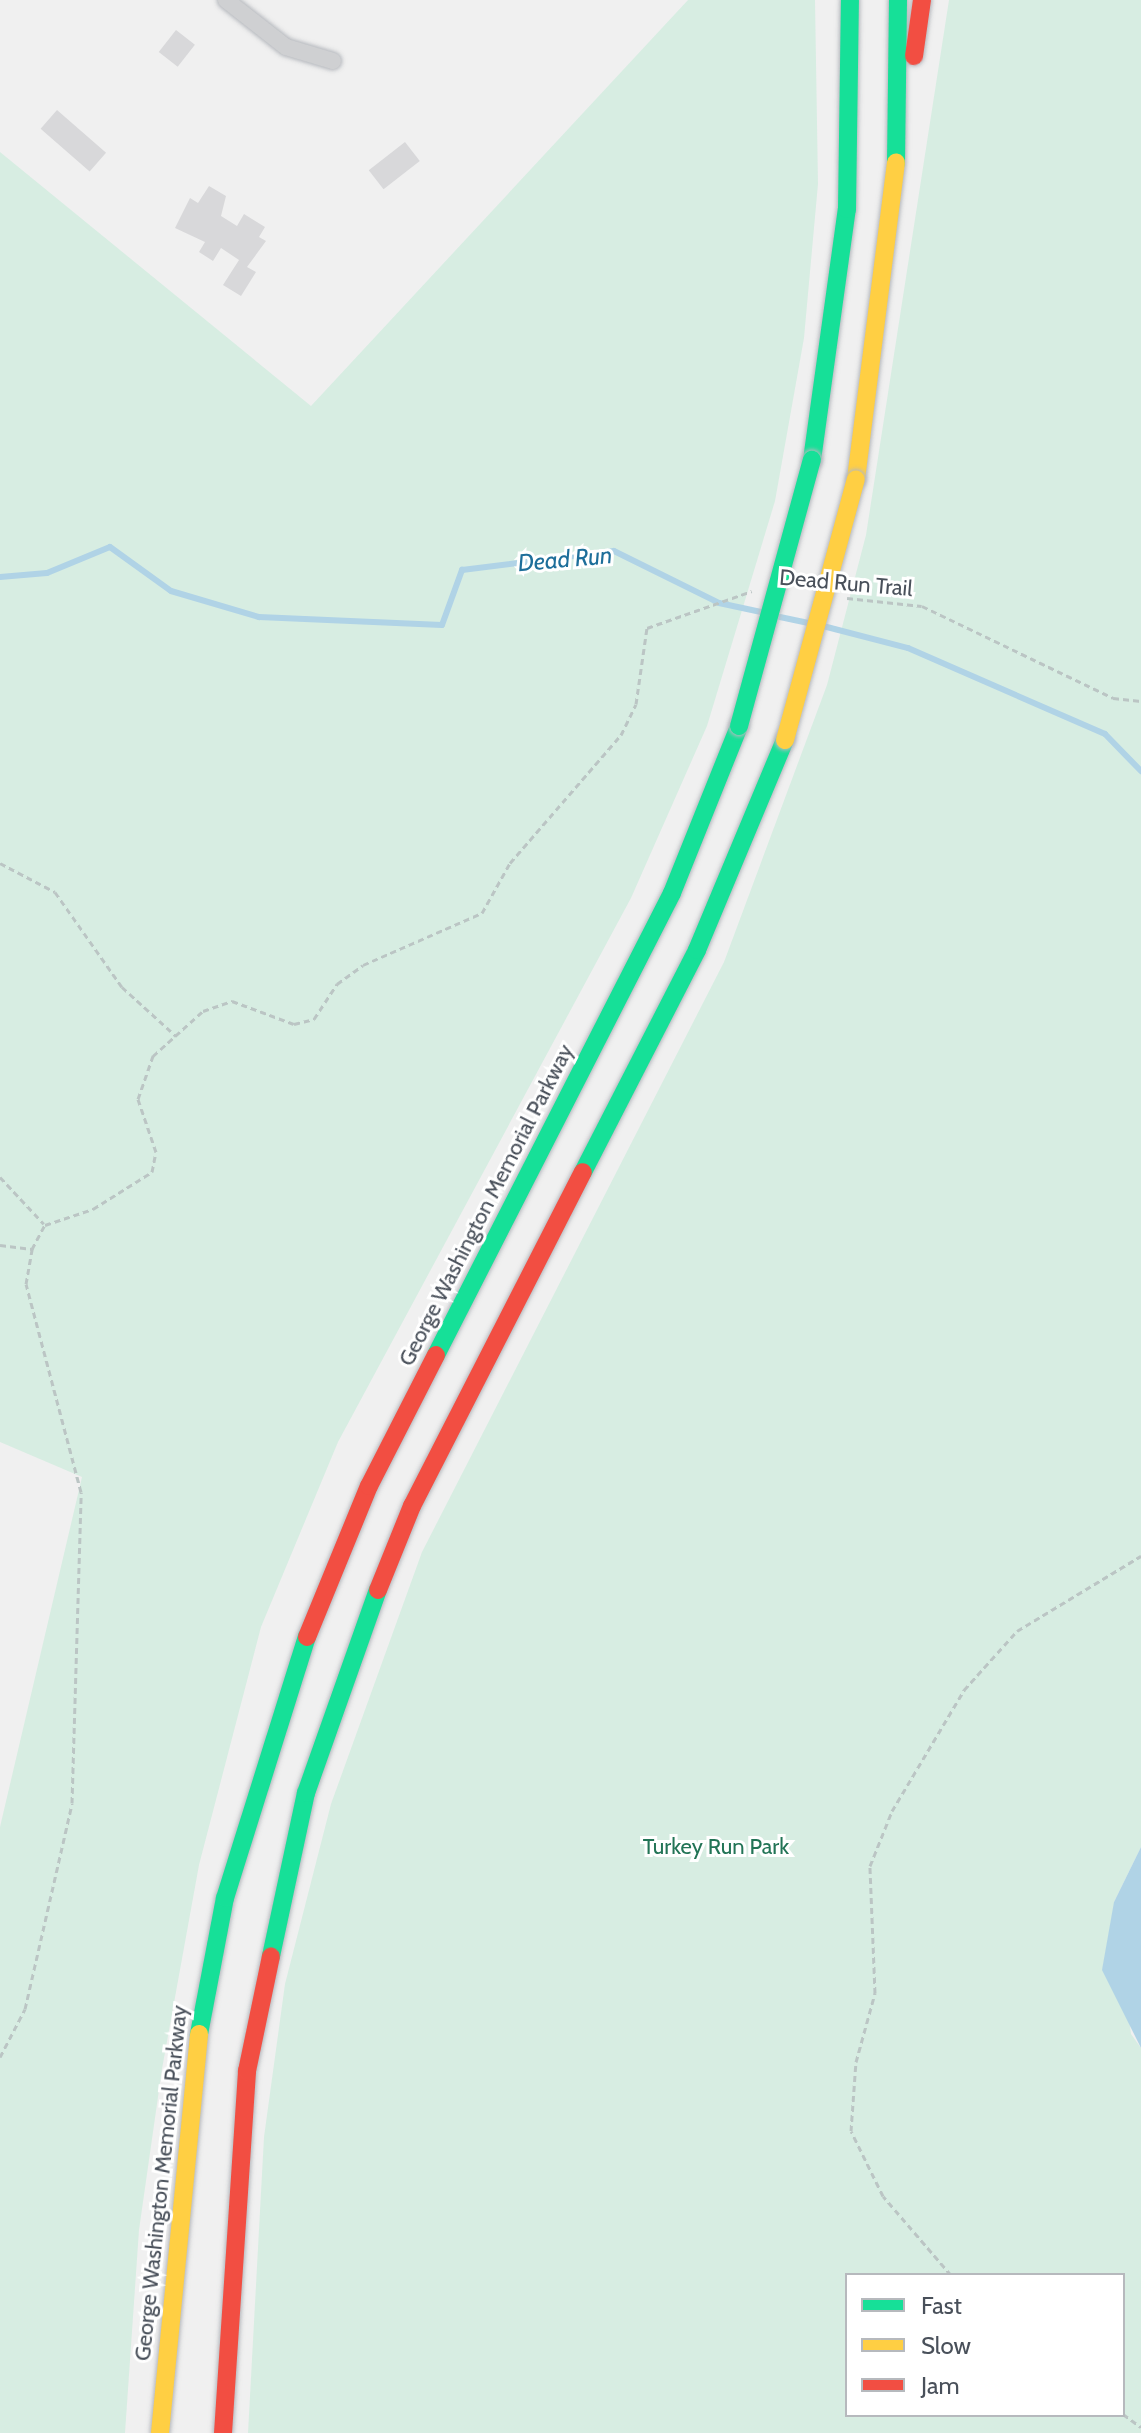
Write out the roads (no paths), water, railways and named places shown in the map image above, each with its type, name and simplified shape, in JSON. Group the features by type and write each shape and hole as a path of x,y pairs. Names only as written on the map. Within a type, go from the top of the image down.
{"highway":[{"name":"George Washington Memorial Parkway","path":"160,2433 196,2050 225,1898 285,1691 369,1486 672,893 739,726 812,460 845,223 850,0"},
{"path":"898,0 898,169"},
{"path":"223,2433 247,2071 289,1863 342,1680 412,1506 697,950 785,740 856,479 922,0"}],"street":[{"path":"226,0 286,47 333,61"}],"water":[{"path":"1141,1847 1141,2048 1102,1970 1114,1902"}],"waterway":[{"name":"Dead Run","path":"0,577 47,573 110,547 171,591 259,617 442,625 462,570 614,551 719,603 761,612"},
{"name":"Dead Run","path":"780,617 808,623"},
{"name":"Dead Run","path":"823,626 908,648 1105,734 1141,771"}],"park label":[{"name":"Turkey Run Park","path":"716,1847"}]}
